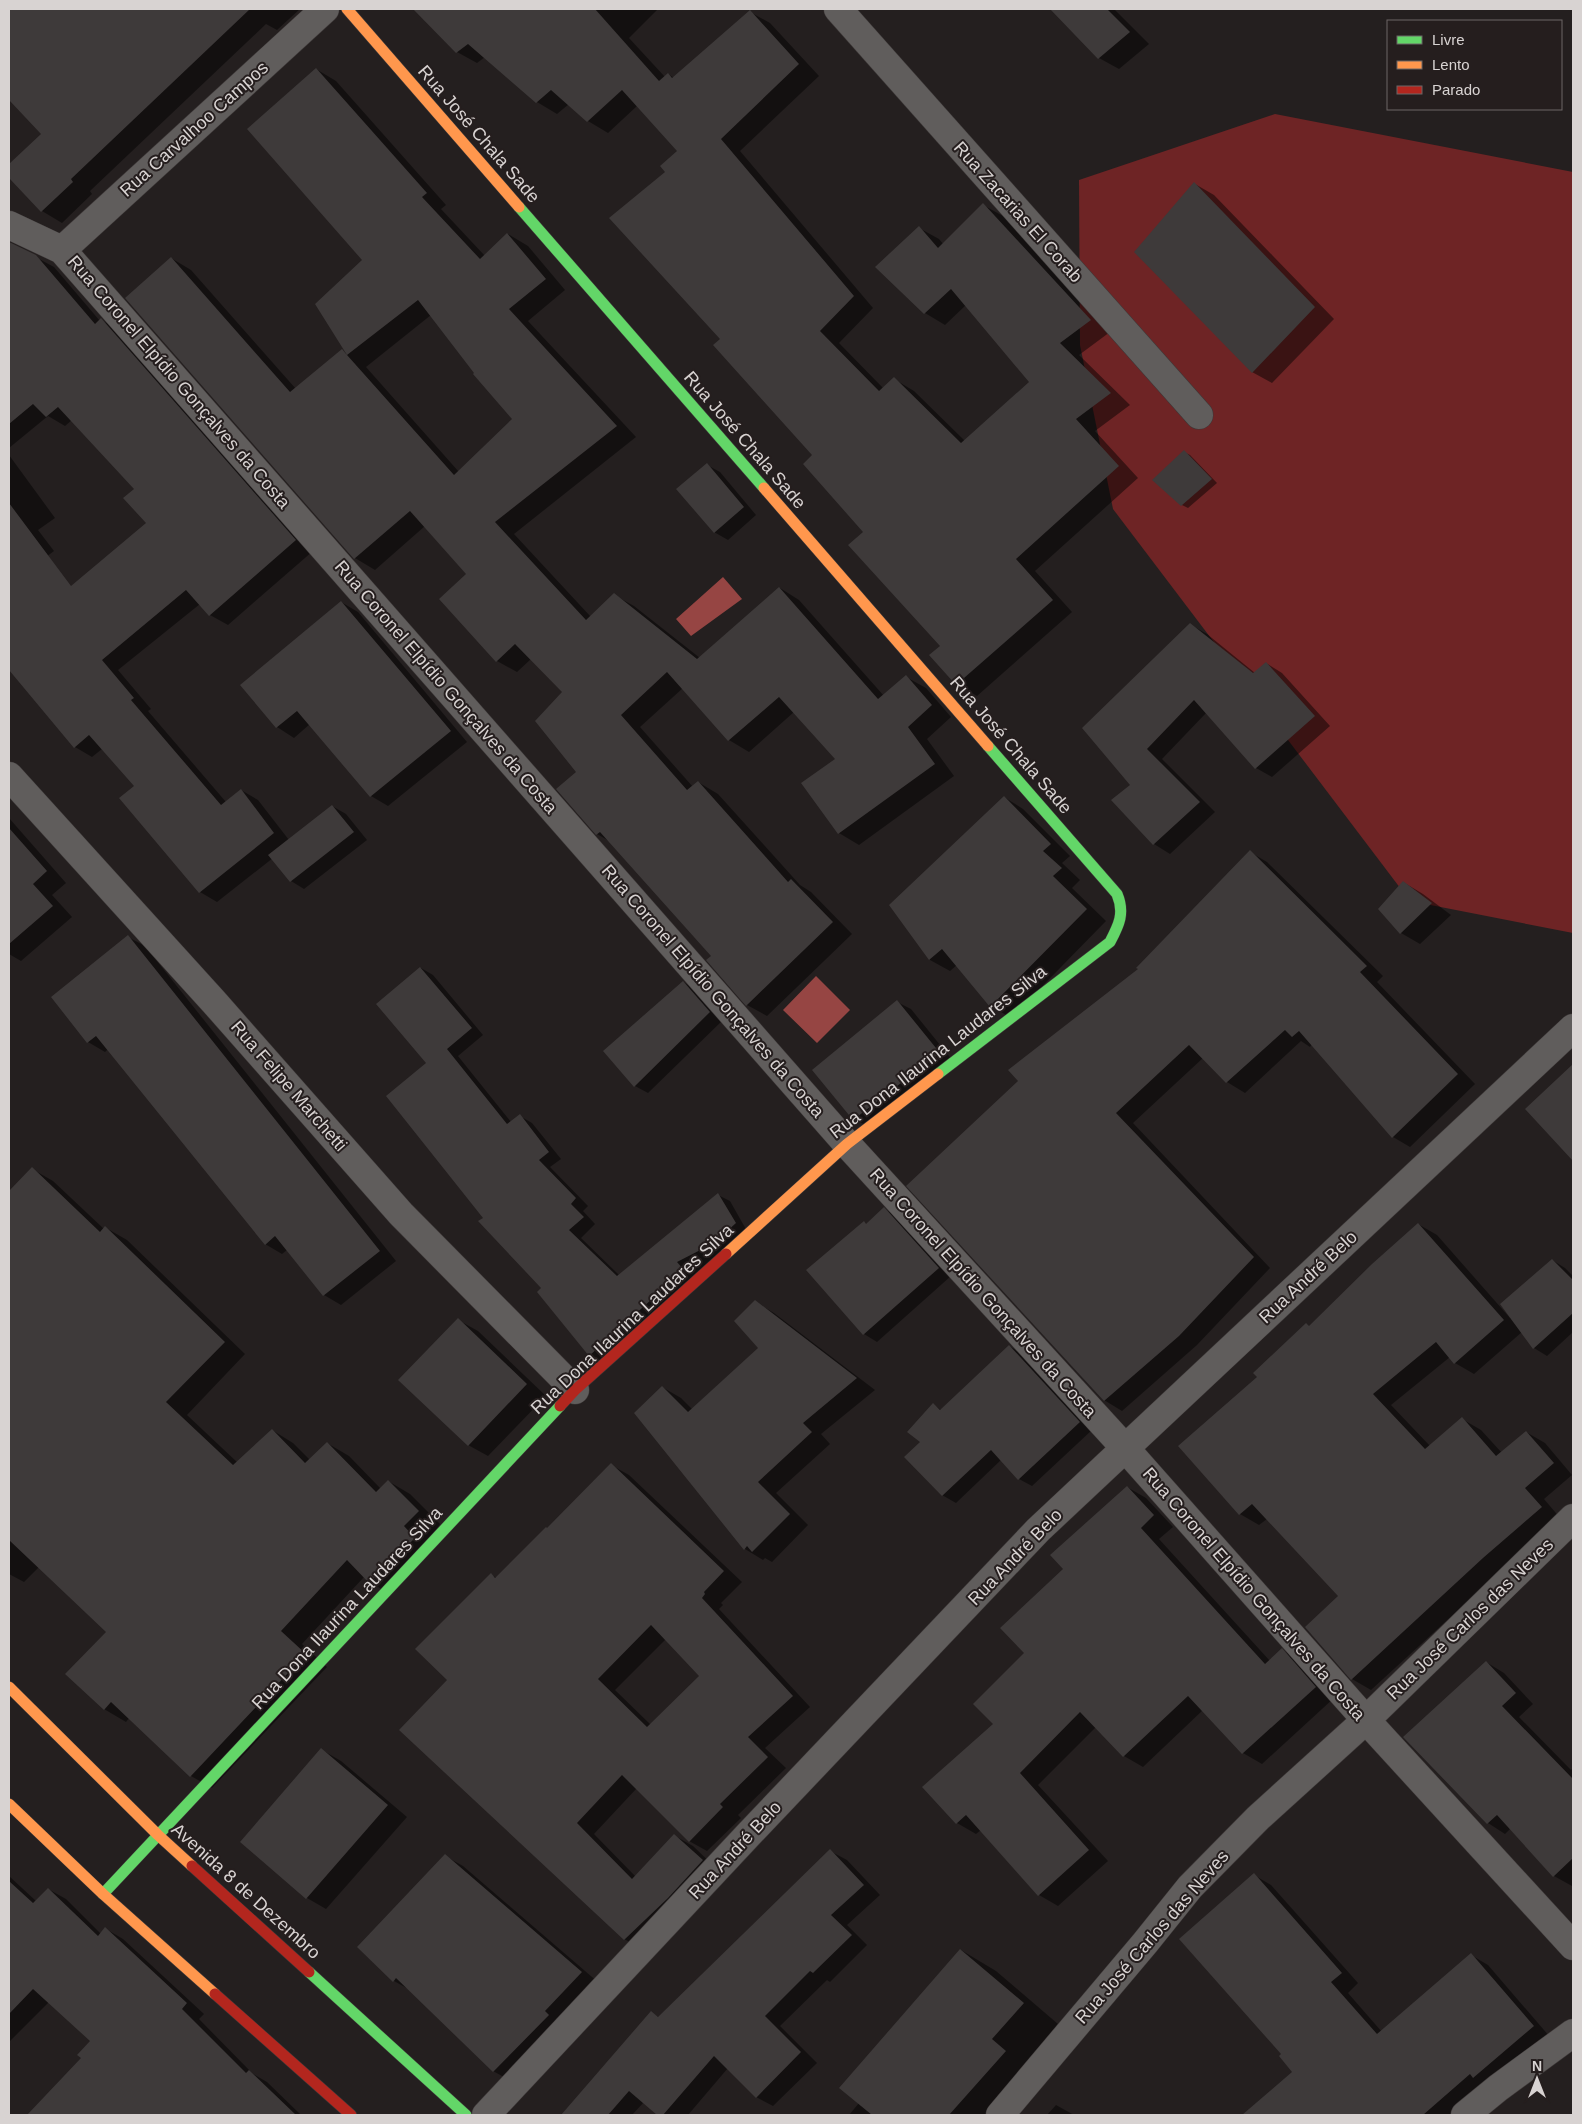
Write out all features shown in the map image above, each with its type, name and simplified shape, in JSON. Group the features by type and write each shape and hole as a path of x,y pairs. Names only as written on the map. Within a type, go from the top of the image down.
{"street":[{"name":"Rua Carvalhoo Campos","path":"62,250 325,9"},
{"name":"Rua José Chala Sade","path":"347,9 1117,894"},
{"name":"Rua Zacarias El Corab","path":"838,9 1199,415"},
{"name":"Rua Coronel Elpídio Gonçalves da Costa","path":"9,225 62,250 847,1144 1125,1448 1366,1720 1573,1946"},
{"name":"Rua Felipe Marchetti","path":"9,776 214,1002 401,1214 575,1390"},
{"name":"Rua Dona Ilaurina Laudares Silva","path":"103,1894 575,1390 847,1144 1110,942 1121,921 1123,906 1117,894"},
{"name":"Rua André Belo","path":"486,2115 744,1840 1032,1538 1125,1448 1573,1028"},
{"name":"Rua José Carlos das Neves","path":"1000,2115 1190,1887 1258,1818 1366,1720 1573,1518"},
{"name":"Avenida 8 de Dezembro","path":"9,1687 158,1835 466,2115"},
{"path":"9,1804 103,1894 351,2115"},
{"path":"1465,2115 1498,2088 1573,2033"}],"shaded area":[{"path":"1275,114 1573,172 1573,933 1410,901 1113,509 1080,345 1079,180"},
{"path":"723,577 742,599 691,636 676,619"},
{"path":"816,976 850,1010 817,1043 783,1010"}],"building":[{"path":"9,9 250,9 71,179 73,182 41,212 9,178 9,164 41,134 9,100"},
{"path":"413,9 595,9 659,81 668,73 672,78 750,10 799,64 721,139 854,296 820,331 879,391 894,377 961,443 1029,382 951,289 924,314 875,267 919,226 938,248 983,203 1091,320 1060,343 1111,393 1076,419 1119,466 1016,559 1053,600 956,685 929,655 940,646 848,545 863,532 803,464 812,455 713,345 720,339 609,218 665,172 660,166 677,151 622,90 587,122 551,90 536,103 468,44 456,53"},
{"path":"1050,9 1107,9 1130,32 1098,59"},
{"path":"316,68 427,193 422,197 480,259 507,233 546,279 509,309 617,426 495,522 586,620 614,593 697,659 779,587 878,699 906,675 932,705 908,727 935,764 838,834 801,783 835,759 779,697 728,741 667,672 621,715 687,790 698,781 788,882 791,879 833,922 746,1006 706,960 711,956 600,832 596,835 556,789 576,772 535,721 562,692 515,644 496,662 439,599 466,574 410,511 354,559 125,298 171,257 290,392 342,349 347,355 315,304 362,260 247,129","holes":["418,300 473,374 512,419 454,475 347,355"]},
{"path":"1194,182 1315,307 1252,373 1134,252"},
{"path":"9,242 36,255 95,324 101,318 296,540 209,616 186,590 102,660 134,698 131,700 221,805 241,789 274,833 199,893 119,798 134,786 89,735 74,748 9,670 9,503 71,586 146,523 123,498 134,489 58,407 46,417 33,404 9,424"},
{"path":"1184,450 1212,479 1181,506 1152,480"},
{"path":"707,463 744,507 714,533 676,489"},
{"path":"341,601 451,731 370,797 297,711 276,728 240,685"},
{"path":"1190,623 1253,673 1266,662 1315,716 1255,769 1194,700 1147,749 1200,802 1153,845 1111,800 1130,785 1082,728"},
{"path":"1004,796 1051,844 1043,851 1062,868 1053,876 1087,909 990,1007 942,949 929,960 889,905"},
{"path":"332,805 354,832 290,882 268,855"},
{"path":"9,828 47,871 33,884 53,906 9,944"},
{"path":"1250,850 1367,966 1360,972 1458,1074 1392,1138 1299,1031 1292,1037 1285,1030 1226,1083 1189,1045 1116,1113 1254,1257 1179,1336 1104,1401 906,1186 1018,1081 1008,1070 1138,969 1136,968"},
{"path":"1403,881 1432,903 1400,934 1378,909"},
{"path":"128,935 380,1251 323,1296 275,1236 265,1245 96,1036 87,1043 51,997"},
{"path":"420,967 472,1028 447,1049 507,1124 520,1114 549,1152 539,1160 576,1198 571,1204 584,1217 569,1230 617,1276 718,1193 736,1223 714,1243 677,1262 684,1270 589,1356 537,1292 541,1288 478,1221 483,1218 386,1096 426,1063 376,1004"},
{"path":"683,981 710,1012 634,1087 603,1051"},
{"path":"897,1000 940,1053 853,1120 812,1070"},
{"path":"1573,1064 1573,1161 1525,1109"},
{"path":"32,1167 100,1232 105,1226 225,1342 166,1402 233,1465 272,1429 305,1463 327,1442 376,1492 388,1480 419,1511 404,1526 415,1538 369,1583 347,1560 281,1631 306,1654 190,1777 111,1702 104,1710 65,1674 106,1632 9,1540 9,1191"},
{"path":"884,1207 939,1268 863,1335 806,1270 864,1221 866,1224"},
{"path":"1418,1223 1504,1320 1454,1364 1436,1342 1373,1394 1425,1449 1462,1417 1496,1456 1526,1431 1554,1463 1525,1488 1542,1507 1483,1558 1351,1680 1305,1627 1338,1596 1252,1504 1239,1515 1178,1446 1257,1377 1253,1373 1306,1323 1309,1326 1372,1264"},
{"path":"1552,1259 1573,1280 1573,1313 1533,1349 1500,1304"},
{"path":"755,1300 857,1378 803,1423 812,1432 758,1482 790,1514 752,1552 747,1546 744,1550 634,1413 662,1386 688,1412 758,1348 734,1321"},
{"path":"458,1318 527,1384 468,1446 398,1380"},
{"path":"1009,1345 1080,1422 1018,1480 991,1450 942,1496 904,1457 920,1442 907,1432 933,1403 940,1410"},
{"path":"611,1463 724,1571 704,1592 705,1594 702,1598 793,1696 748,1737 768,1757 720,1804 723,1807 689,1842 622,1775 577,1823 632,1879 674,1834 703,1860 668,1898 624,1940 399,1730 447,1680 415,1649 491,1573 495,1578","holes":["651,1625 699,1676 647,1727 598,1679"]},
{"path":"1127,1486 1154,1515 1141,1528 1265,1664 1282,1648 1316,1687 1242,1754 1188,1696 1123,1757 1080,1712 1020,1773 1089,1850 1038,1896 966,1815 956,1824 922,1787 993,1724 973,1704 1024,1653 1000,1628 1063,1569 1050,1555"},
{"path":"1486,1661 1516,1693 1502,1706 1573,1779 1573,1858 1553,1877 1497,1815 1487,1824 1403,1737"},
{"path":"321,1748 388,1805 306,1899 240,1842"},
{"path":"830,1849 864,1885 831,1915 852,1935 813,1973 810,1971 765,2016 801,2052 756,2098 714,2056 663,2115 657,2115 629,2091 608,2115 561,2115 651,2011 658,2017"},
{"path":"445,1854 582,1972 545,2011 549,2015 493,2072 396,1978 393,1982 357,1947"},
{"path":"1254,1873 1342,1973 1331,1982 1377,2034 1471,1953 1534,2026 1473,2078 1470,2074 1423,2115 1242,2115 1292,2072 1279,2056 1281,2054 1179,1939"},
{"path":"9,1881 33,1903 48,1888 98,1936 105,1927 187,2003 182,2009 246,2073 249,2070 296,2115 27,2115 81,2058 77,2055 90,2041 33,1989 9,2014"},
{"path":"960,1949 1024,2003 992,2039 1006,2051 949,2115 872,2115 839,2088"}],"traffic: fast":[{"path":"519,207 764,488"},
{"path":"938,1074 1110,942 1121,913 1117,894 988,746"},
{"path":"103,1894 560,1406"},
{"path":"309,1972 466,2115"}],"traffic: slow":[{"path":"347,9 519,207"},
{"path":"764,488 988,746"},
{"path":"726,1254 847,1144 938,1074"},
{"path":"9,1687 158,1835 192,1866"},
{"path":"9,1804 103,1894 215,1994"}],"traffic: jam":[{"path":"560,1406 575,1390 726,1254"},
{"path":"192,1866 309,1972"},
{"path":"215,1994 351,2115"}]}
